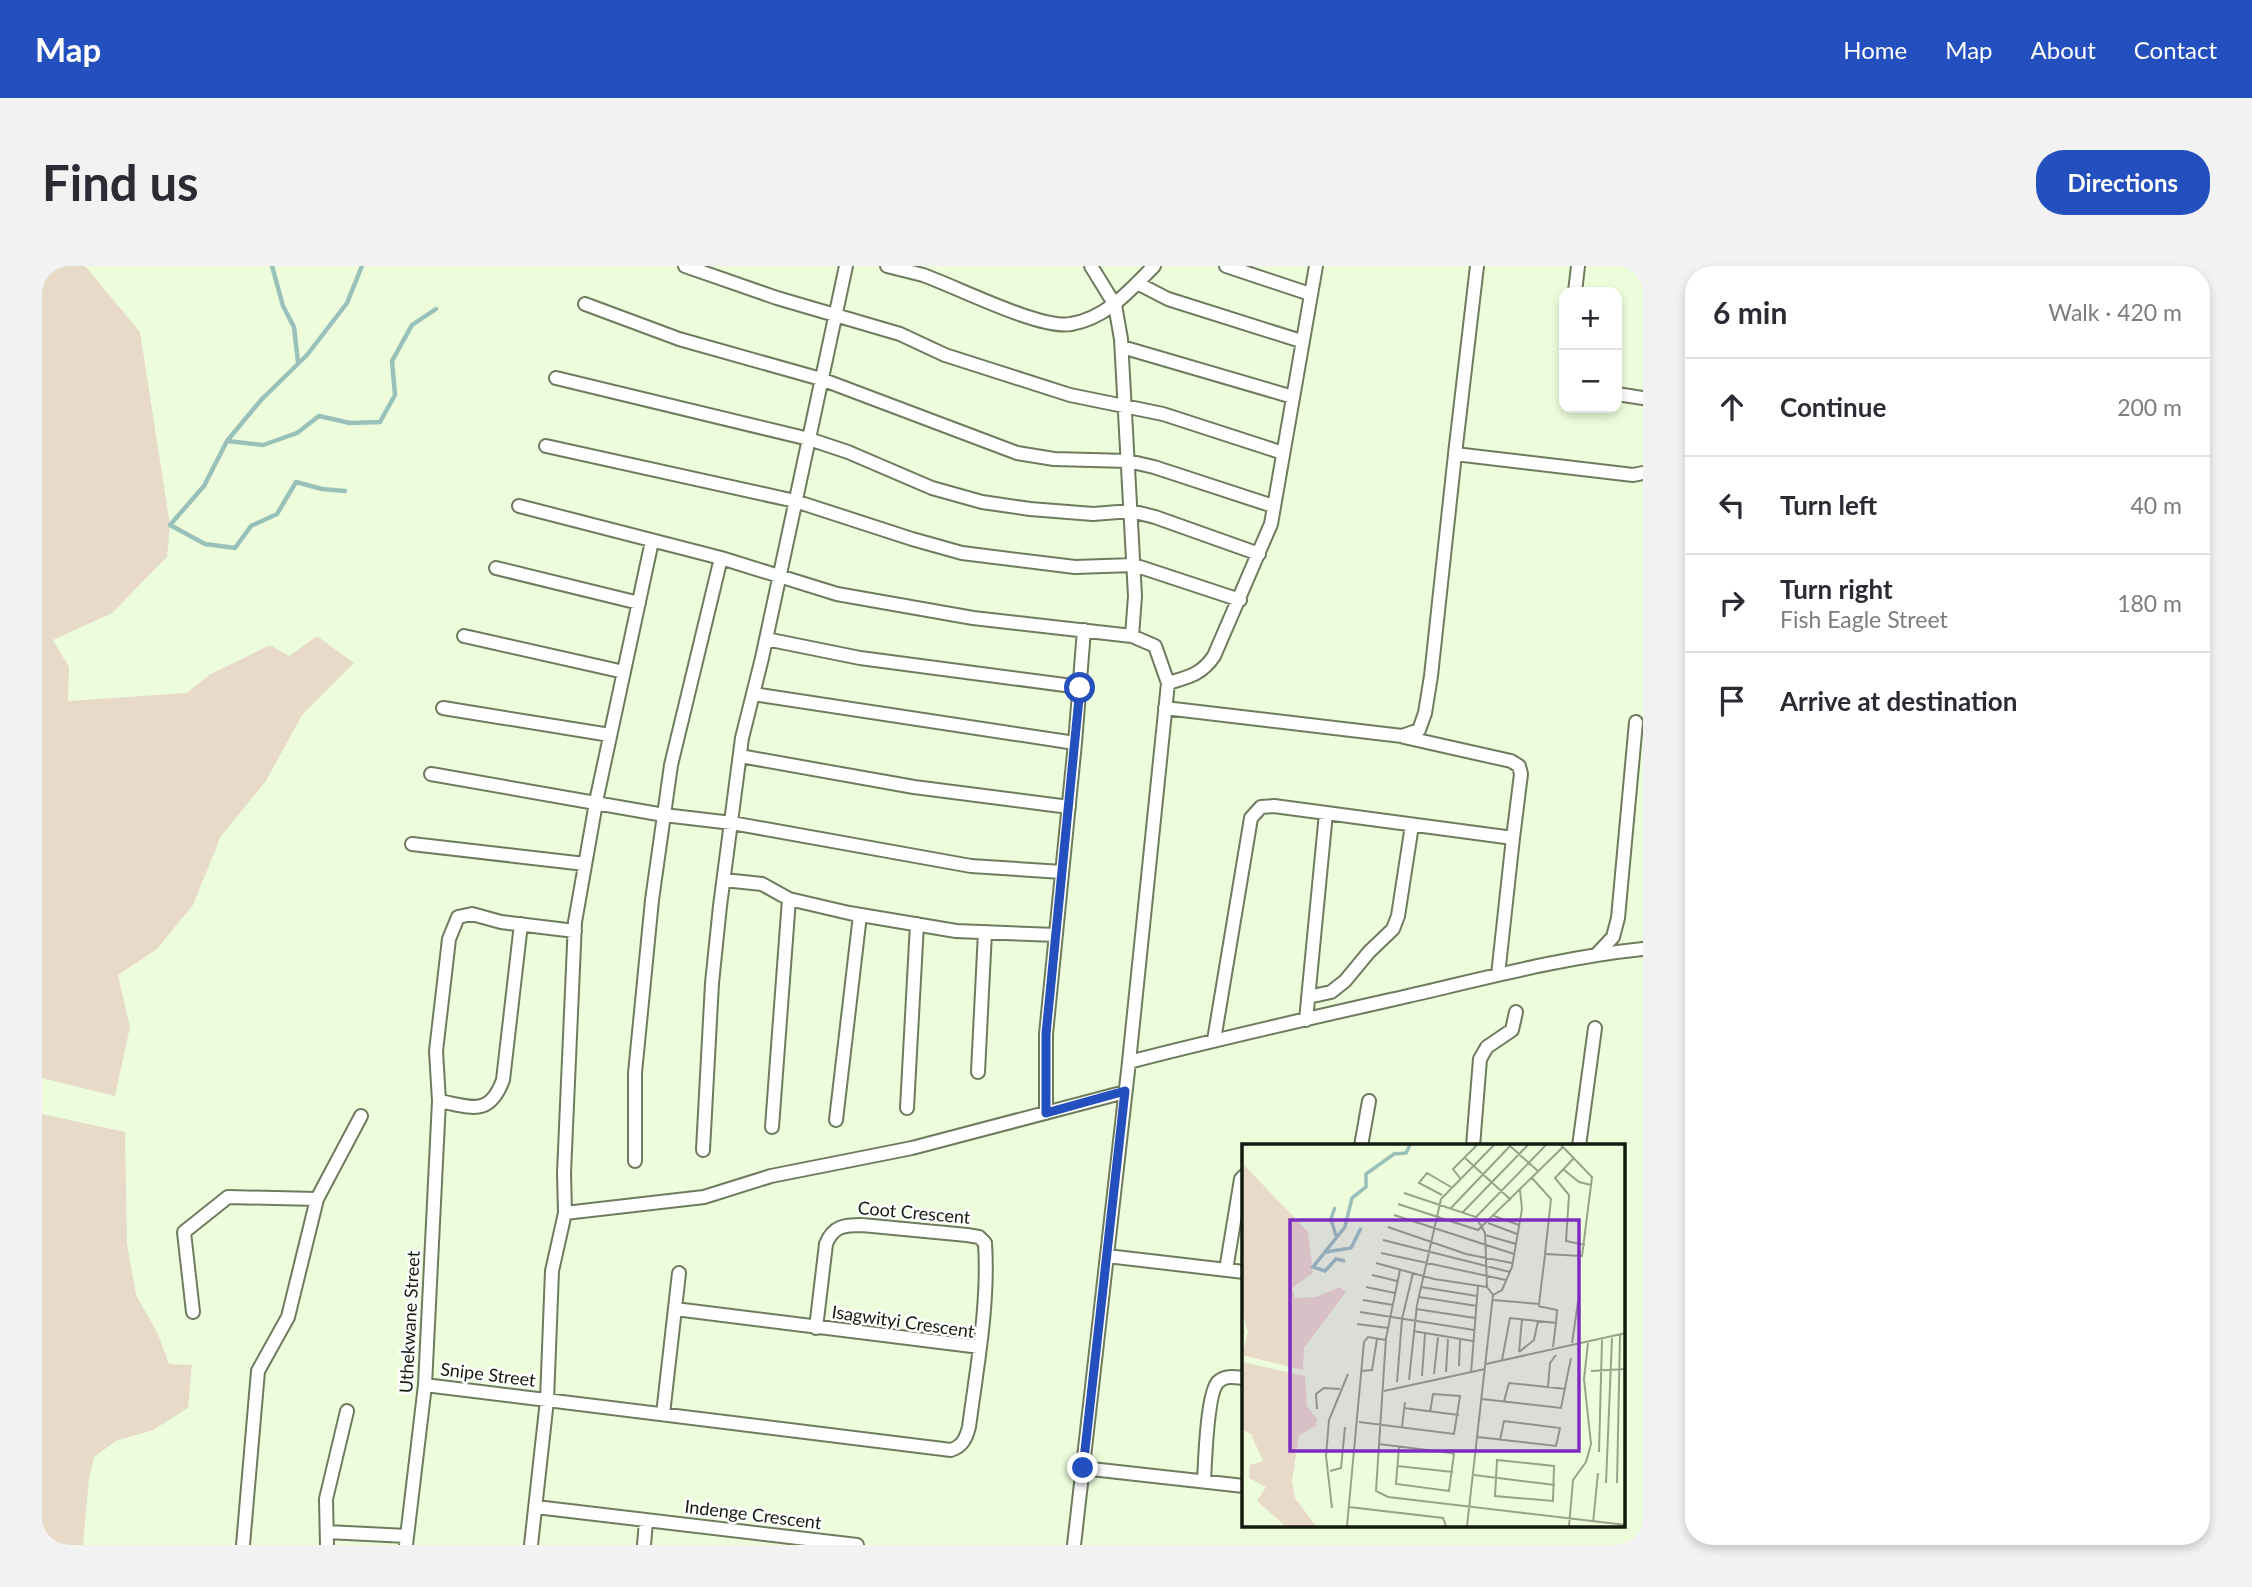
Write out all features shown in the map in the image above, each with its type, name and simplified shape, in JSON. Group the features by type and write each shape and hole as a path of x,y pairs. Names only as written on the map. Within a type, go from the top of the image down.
{"street":[{"path":"685,266 777,299 900,334 945,355 1070,395 1163,414 1283,453"},
{"path":"703,1150 712,983 740,756 846,266"},
{"path":"887,266 923,275 1042,322 1068,325 1085,321 1115,305 1154,266"},
{"path":"1091,266 1115,305 1122,347 1134,565 1132,636"},
{"path":"1226,266 1310,295"},
{"path":"1168,683 1194,676 1205,669 1214,656 1271,524 1315,266"},
{"path":"1402,736 1419,730 1426,713 1477,266"},
{"path":"1576,287 1578,266"},
{"path":"1137,282 1168,299 1301,341"},
{"path":"585,304 680,339 821,379 1017,453 1054,459 1128,461 1273,506"},
{"path":"1122,347 1293,397"},
{"path":"556,378 808,439 848,452 932,488 982,502 1093,514 1131,511 1259,554"},
{"path":"1622,395 1643,398"},
{"path":"546,446 795,501 962,553 1075,567 1134,565 1240,600"},
{"path":"1455,454 1633,475 1643,473"},
{"path":"519,506 721,558 837,594 973,618 1132,636 1155,646 1168,683 1129,1062 1074,1545"},
{"path":"531,1545 547,1400 552,1271 565,1213 564,1173 575,931 596,804 652,541"},
{"path":"635,1161 635,1073 652,900 671,765 721,558"},
{"path":"496,568 639,603"},
{"path":"1046,1113 1046,1034 1084,630"},
{"path":"464,636 624,671"},
{"path":"766,639 860,658 1080,688"},
{"path":"753,694 1075,743"},
{"path":"443,708 610,736"},
{"path":"1165,708 1402,736 1511,761 1519,766 1521,774 1498,975"},
{"path":"1597,954 1613,937 1618,918 1636,722"},
{"path":"740,756 914,787 1069,807"},
{"path":"431,774 596,804 732,823 971,866 1062,872"},
{"path":"1214,1040 1251,818 1261,807 1274,806 1513,838"},
{"path":"1306,1020 1326,813"},
{"path":"1308,997 1331,992 1345,981 1393,929 1398,916 1412,825"},
{"path":"412,844 585,864"},
{"path":"724,880 762,884 789,899 860,915 956,931 1056,935"},
{"path":"772,1127 789,899"},
{"name":"Uthekwane Street","path":"406,1541 425,1385 439,1101 436,1051 449,939 458,917 472,914 521,924"},
{"path":"836,1120 860,915"},
{"path":"439,1101 472,1107 486,1106 497,1097 503,1080 521,924 575,931"},
{"path":"907,1108 917,924"},
{"path":"978,1072 985,932"},
{"path":"1129,1062 1498,975 1597,954 1643,949"},
{"path":"1473,1144 1480,1059 1494,1039 1512,1030 1516,1012"},
{"path":"1579,1144 1595,1028"},
{"path":"565,1213 705,1197 772,1176 912,1148 1125,1091"},
{"path":"1361,1144 1369,1101"},
{"path":"243,1545 258,1371 288,1317 317,1199 361,1115"},
{"path":"1226,1270 1242,1178"},
{"path":"193,1312 184,1232 228,1197 317,1199"},
{"name":"Coot Crescent","path":"816,1328 826,1244 836,1228 862,1225 967,1235 979,1237 985,1243 980,1347"},
{"path":"1107,1256 1242,1272"},
{"path":"663,1414 680,1273"},
{"name":"Isagwityi Crescent","path":"547,1400 951,1450 966,1439 980,1347 675,1309"},
{"path":"1204,1481 1214,1386 1227,1377 1242,1378"},
{"name":"Snipe Street","path":"425,1385 547,1400"},
{"path":"347,1411 326,1499 327,1538 406,1541"},
{"path":"1083,1468 1242,1486"},
{"name":"Indenge Crescent","path":"536,1507 856,1545"},
{"path":"644,1545 646,1521"}],"shaded area":[{"path":"42,266 85,266 140,332 170,525 167,557 112,613 53,640 69,667 68,701 187,693 209,675 270,645 289,656 317,636 354,663 302,715 266,781 221,836 193,905 157,949 118,975 130,1027 115,1096 42,1078"},
{"path":"42,1114 125,1132 127,1243 136,1295 158,1334 169,1364 192,1365 188,1408 153,1430 116,1441 94,1457 89,1479 83,1545 42,1545"}],"waterway":[{"path":"272,266 283,306 294,327 298,362"},
{"path":"345,491 322,489 296,482 277,514 251,526 235,548 205,544 170,525 204,486 227,441 261,400 307,355 347,303 362,266"},
{"path":"227,441 263,445 297,433 319,416 350,423 380,422 395,395 392,361 412,325 436,309"}],"route":[{"path":"1080,688 1046,1034 1046,1113 1125,1091 1083,1468"}]}
